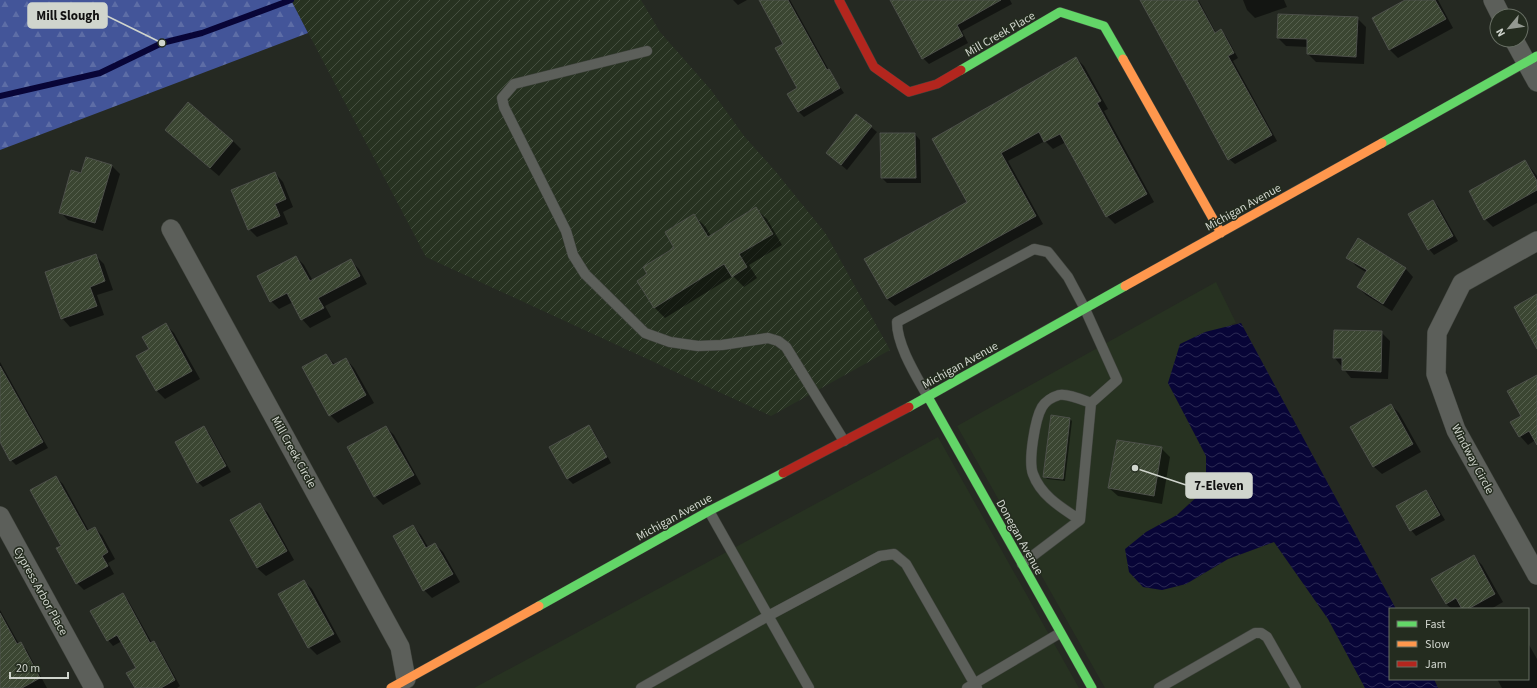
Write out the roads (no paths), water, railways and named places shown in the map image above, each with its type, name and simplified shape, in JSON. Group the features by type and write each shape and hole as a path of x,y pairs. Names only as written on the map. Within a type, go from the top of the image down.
{"main road":[{"name":"Mill Creek Place","path":"839,0 874,67 909,92 937,84 1060,12 1104,26 1221,233"},
{"name":"Michigan Avenue","path":"403,685 709,511 928,397 1531,59"},
{"name":"Donegan Avenue","path":"928,397 1060,634 1092,688"}],"street":[{"path":"1521,48 1531,59 1537,82"},
{"name":"Mill Creek Circle","path":"172,229 400,647 403,685"},
{"name":"Windway Circle","path":"1537,241 1462,283 1437,332 1436,374 1456,430 1537,575"},
{"name":"Cypress Arbor Place","path":"0,516 94,688"}],"lane":[{"path":"647,51 514,84 502,98 504,107 566,231 573,255 585,274 645,333 670,342 698,346 722,345 768,338 778,341 786,347 844,441"},
{"path":"928,397 910,364 897,331 897,322 1034,249 1048,252 1068,277 1085,309 1117,380 1091,402 1080,520 1022,564"},
{"path":"1080,520 1051,500 1033,474 1031,462 1038,414 1042,406 1051,398 1060,394 1091,402"},
{"path":"709,511 809,688"},
{"path":"641,688 768,616 880,556 894,554 906,564 973,687 1060,634"},
{"path":"1159,688 1255,633 1261,633 1267,637 1296,688"}],"water":[{"path":"1241,323 1395,608 1389,608 1389,680 1434,680 1438,688 1365,688 1328,619 1274,542 1228,559 1186,584 1162,590 1143,587 1129,572 1125,549 1146,532 1177,515 1198,496 1206,481 1206,456 1168,383 1180,344 1205,332"}],"waterway":[{"path":"0,96 100,73 162,43 202,33 291,0"}],"place":[{"name":"Mill Slough","path":"162,43"},
{"name":"7-Eleven","path":"1135,468"}]}
